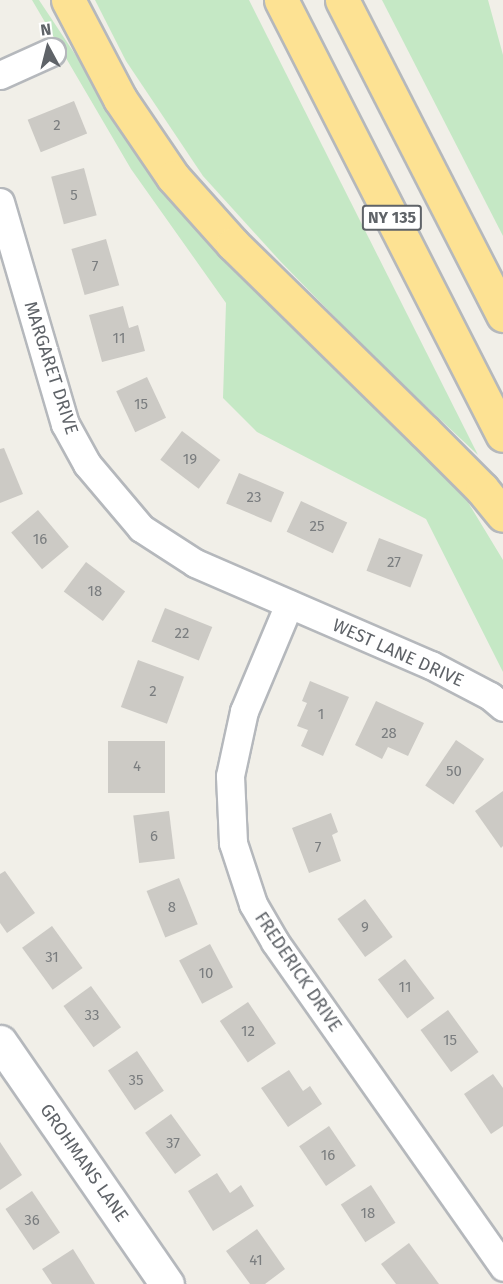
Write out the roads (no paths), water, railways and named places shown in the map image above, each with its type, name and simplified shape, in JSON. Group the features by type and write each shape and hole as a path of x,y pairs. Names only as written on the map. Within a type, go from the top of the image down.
{"highway":[{"path":"68,0 120,99 173,177 233,244 433,439 482,489 503,515"},
{"name":"NY 135","path":"281,0 503,435"},
{"name":"NY 135","path":"342,0 503,315"}],"street":[{"path":"0,75 51,52"},
{"name":"MARGARET DRIVE","path":"0,202 65,424 87,464 141,528 195,563 289,604"},
{"name":"WEST LANE DRIVE","path":"289,604 431,665 490,696 503,707"},
{"name":"FREDERICK DRIVE","path":"289,604 244,711 230,776 233,843 253,904 275,942 503,1268"},
{"name":"GROHMANS LANE","path":"0,1042 167,1284"}]}
